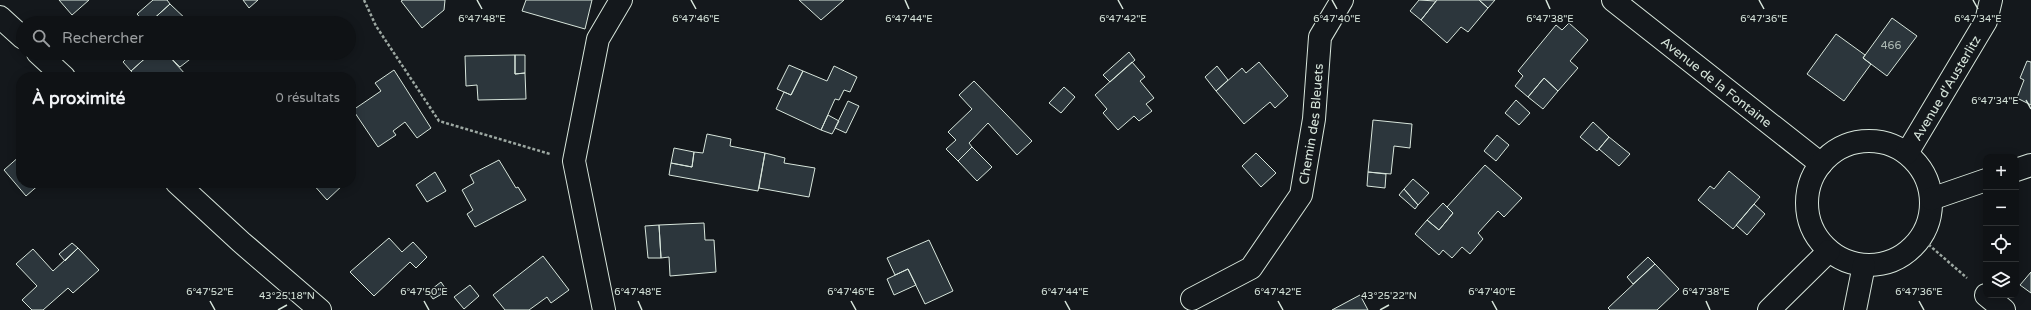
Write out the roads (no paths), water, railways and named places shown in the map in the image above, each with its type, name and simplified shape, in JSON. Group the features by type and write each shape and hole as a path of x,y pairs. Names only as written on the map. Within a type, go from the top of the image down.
{"street":[{"path":"604,310 574,161 598,39 621,0"},
{"name":"Chemin des Bleuets","path":"1192,299 1251,268 1302,195 1314,119 1320,37 1342,0"},
{"name":"Avenue de la Fontaine","path":"1613,0 1821,164"},
{"name":"Avenue d'Austerlitz","path":"1907,153 1986,21 1991,0"},
{"path":"0,17 16,32"},
{"path":"46,60 59,72"},
{"path":"1875,141 1895,147 1907,153 1922,169 1929,184 1932,198 1930,220 1921,238 1910,251 1896,260 1880,265 1864,265 1849,262 1829,251 1814,231 1808,214 1807,196 1812,180 1821,164 1836,151 1855,143 1875,141"},
{"path":"2019,169 2031,165"},
{"path":"1932,198 1983,181"},
{"path":"182,188 241,242 320,310"},
{"path":"1769,310 1829,251"},
{"path":"1855,310 1864,265"},
{"path":"1990,298 2004,310"}]}
